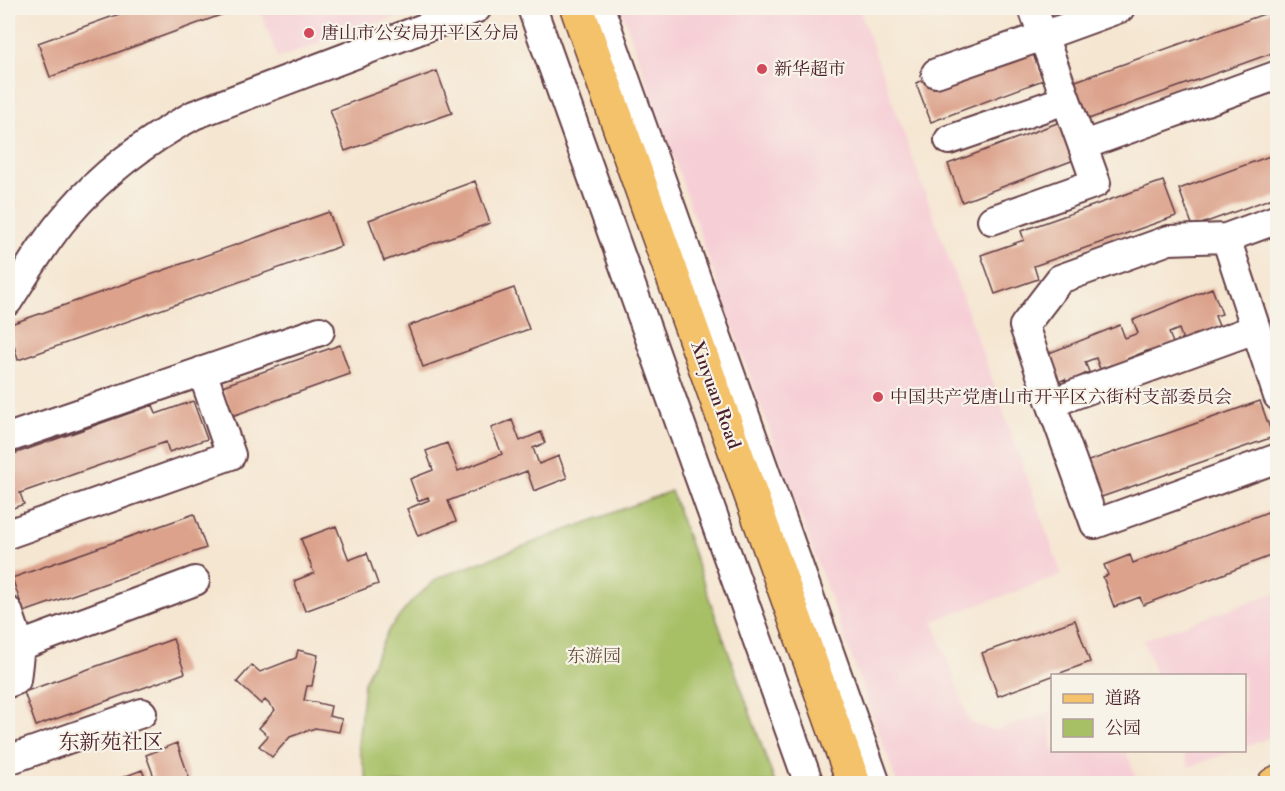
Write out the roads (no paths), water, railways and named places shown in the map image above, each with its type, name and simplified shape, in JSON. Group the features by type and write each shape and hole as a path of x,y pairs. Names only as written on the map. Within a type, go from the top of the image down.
{"main road":[{"name":"Xinyuan Road","path":"556,8 831,783"},
{"name":"Xinyuan Road","path":"578,8 854,783"}],"street":[{"path":"8,301 67,215 114,167 161,133 194,115 477,8"},
{"path":"532,8 809,783"},
{"path":"600,8 876,783"},
{"path":"992,220 1096,183 1033,8"},
{"path":"936,73 1120,8"},
{"path":"1084,145 1278,75"},
{"path":"949,140 1065,100"},
{"path":"1278,219 1226,238 1170,240 1060,279 1024,326 1095,524 1278,458"},
{"path":"1226,238 1265,338 1278,396"},
{"path":"8,438 320,330"},
{"path":"1051,403 1265,338"},
{"path":"8,534 231,455 202,371"},
{"path":"20,646 195,581"},
{"path":"8,611 20,646 16,680 8,683"},
{"path":"8,760 142,713"}],"place":[{"name":"唐山市公安局开平区分局","path":"309,33"},
{"name":"新华超市","path":"762,69"},
{"name":"中国共产党唐山市开平区六街村支部委员会","path":"878,397"}],"district":[{"name":"东新苑社区","path":"111,742"}],"park label":[{"name":"东游园","path":"594,656"}]}
